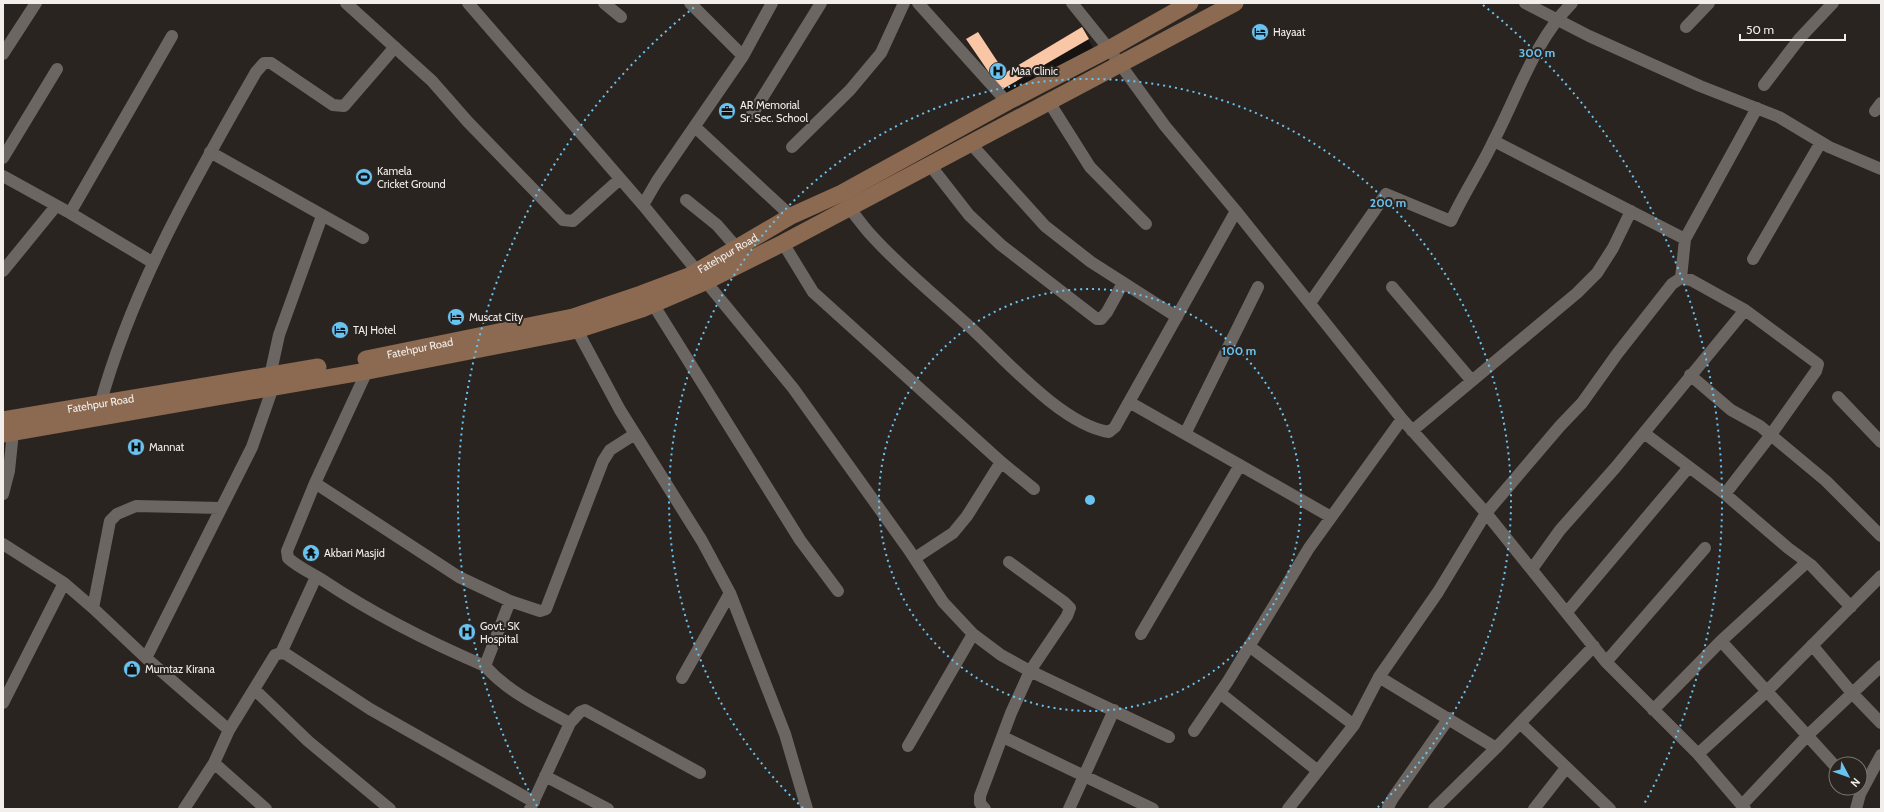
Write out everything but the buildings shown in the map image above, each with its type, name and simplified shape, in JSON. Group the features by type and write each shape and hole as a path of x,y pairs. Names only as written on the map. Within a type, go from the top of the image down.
{"street":[{"path":"3,54 36,3"},
{"path":"346,3 432,81 468,122 563,220 573,221 620,179"},
{"path":"468,3 642,205 793,388 944,602 973,634 1001,655 1030,671 1169,736"},
{"path":"604,3 621,17"},
{"path":"690,3 743,56"},
{"path":"642,205 743,56 772,3"},
{"path":"751,116 821,3"},
{"path":"792,147 850,90 881,53 904,3"},
{"path":"918,3 1007,102"},
{"path":"1072,3 1121,64 1165,126 1236,211 1412,431 1486,513 1606,662 1698,754 1744,807 1808,736 1881,666"},
{"name":"Fatehpur Road","path":"6,429 52,419 100,405 272,382 370,358 573,316 641,294 701,277 736,248 791,216 842,193 1007,102 1109,49 1190,3"},
{"path":"52,419 272,382 367,371 577,330 653,304 701,277 783,243 1235,3"},
{"path":"1525,3 1589,36 1700,86 1779,117 1821,142 1881,169"},
{"path":"1310,303 1386,194 1451,221 1467,188 1494,141 1535,57 1556,19 1572,3"},
{"path":"1686,27 1708,3"},
{"path":"1764,85 1800,38 1834,3"},
{"path":"70,213 172,36"},
{"path":"100,405 127,321 152,262 210,152 256,72 264,63 271,63 333,105 339,107 344,106 395,47"},
{"path":"3,158 57,69"},
{"path":"1049,102 1090,167 1146,224"},
{"path":"1681,278 1685,239 1757,108"},
{"path":"695,127 791,216"},
{"path":"1494,141 1685,239"},
{"path":"1753,259 1821,142"},
{"path":"971,144 1045,226 1091,262 1177,317"},
{"path":"210,152 363,238"},
{"path":"930,165 974,220 1001,245 1097,319 1101,319 1107,312 1123,283"},
{"path":"3,176 70,213 152,262"},
{"path":"686,200 717,225 736,248"},
{"path":"3,271 8,255 56,206"},
{"path":"849,208 872,236 973,329 1015,371 1067,414 1103,431 1109,432 1115,427 1236,211"},
{"path":"1412,431 1578,293 1597,273 1613,248 1631,211"},
{"path":"146,658 252,447 272,382 279,335 322,216"},
{"path":"783,243 812,292 1001,462 1034,489"},
{"path":"1288,809 1354,724 1379,677 1438,592 1486,513 1560,426 1582,403 1617,354 1672,284 1681,278 1691,280 1745,310 1818,364 1816,371 1770,436 1725,494"},
{"path":"1185,434 1258,287"},
{"path":"1392,287 1472,381"},
{"path":"653,304 800,540 838,591"},
{"path":"1532,569 1560,530 1644,433 1690,375 1745,310"},
{"path":"577,330 620,410 702,541 730,593 785,734 807,809"},
{"path":"367,371 314,483 287,551 288,558 357,603 438,645 485,666 507,686 533,703 570,723"},
{"path":"1690,375 1731,410 1760,426 1770,436 1826,481 1881,536"},
{"path":"1838,397 1881,442"},
{"path":"1129,402 1331,518"},
{"path":"1194,731 1220,693 1309,548 1402,419"},
{"path":"3,494 9,471 6,429"},
{"path":"1644,433 1725,494 1761,526 1807,562 1851,607"},
{"path":"314,483 459,577 510,601 540,611 546,609 603,461 610,450 636,434"},
{"path":"914,558 953,533 967,516 1001,462"},
{"path":"1141,634 1240,465"},
{"path":"1567,612 1689,467"},
{"path":"93,608 110,522 117,514 136,506 221,508"},
{"path":"3,544 64,583 146,658 229,730"},
{"path":"1606,662 1705,548"},
{"path":"985,809 980,803 980,796 1030,671 1067,616 1070,608 1009,562"},
{"path":"1653,710 1721,641 1807,562"},
{"path":"1698,754 1766,692 1881,576"},
{"path":"281,653 316,577"},
{"path":"3,703 64,583"},
{"path":"682,678 730,593"},
{"path":"485,666 510,601"},
{"path":"908,746 973,634"},
{"path":"1721,641 1828,758"},
{"path":"1812,645 1852,693 1881,723"},
{"path":"1249,646 1354,724"},
{"path":"1434,809 1496,748 1594,646"},
{"path":"184,809 214,763 229,730 275,655 281,653 286,654 370,709 532,806 570,723 580,712 586,710 700,773"},
{"path":"1379,677 1450,718 1496,748"},
{"path":"254,689 308,741 390,809"},
{"path":"1220,693 1318,771"},
{"path":"1069,809 1114,710"},
{"path":"1388,808 1450,718"},
{"path":"1520,723 1610,809"},
{"path":"1003,737 1151,808"},
{"path":"1881,746 1881,752"},
{"path":"1868,774 1881,755"},
{"path":"214,763 266,809"},
{"path":"1534,809 1566,768"},
{"path":"546,776 608,809"},
{"path":"1856,809 1857,796"}],"place":[{"name":"Hayaat","path":"1260,32"},
{"name":"Maa Clinic","path":"998,71"},
{"name":"AR Memorial Sr. Sec. School","path":"727,111"},
{"name":"Kamela Cricket Ground","path":"364,177"},
{"name":"Muscat City","path":"456,317"},
{"name":"TAJ Hotel","path":"340,330"},
{"name":"Mannat","path":"136,447"},
{"name":"Akbari Masjid","path":"311,553"},
{"name":"Govt. SK Hospital","path":"467,632"},
{"name":"Mumtaz Kirana","path":"132,669"}]}
